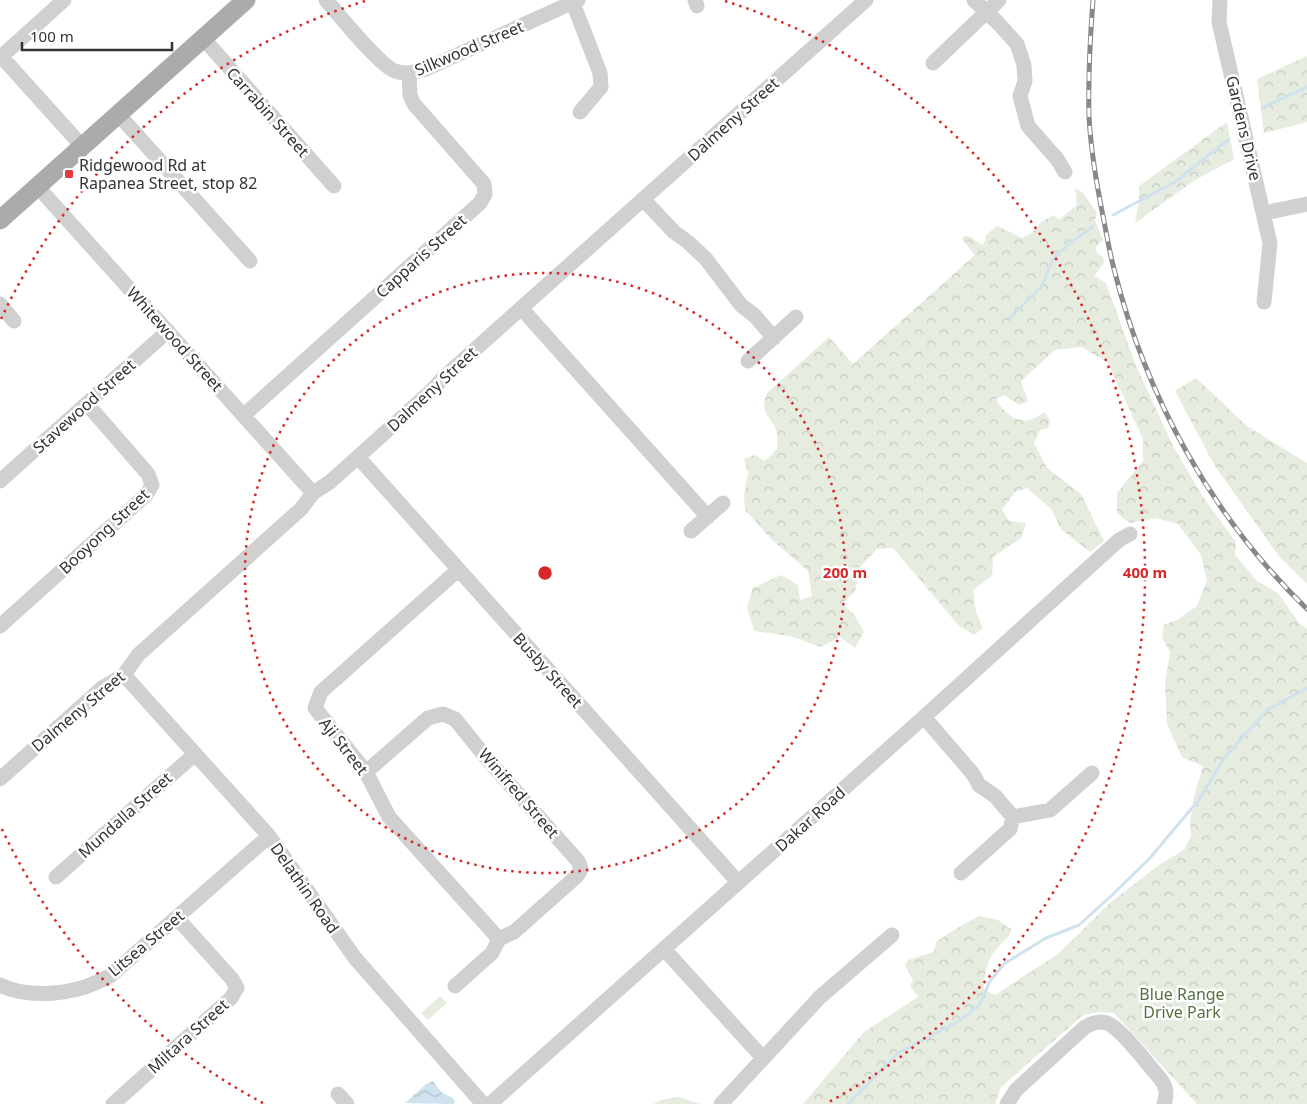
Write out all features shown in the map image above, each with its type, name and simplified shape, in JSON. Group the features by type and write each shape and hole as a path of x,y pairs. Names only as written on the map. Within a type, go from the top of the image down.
{"main road":[{"path":"2,214 38,186 246,0"}],"street":[{"path":"64,0 1,56 82,146"},
{"name":"Silkwood Street","path":"326,0 380,60 393,70 409,74 576,1"},
{"name":"Dalmeny Street","path":"0,779 102,688 124,675 138,655 301,509 313,493 330,482 521,308 866,0"},
{"path":"974,0 1017,44 1024,65 1025,81 1020,96 1028,126 1057,159 1065,172"},
{"path":"933,63 999,0"},
{"name":"Gardens Drive","path":"1220,0 1220,22 1270,243 1264,302"},
{"path":"576,1 600,73 601,87 580,112"},
{"name":"Carrabin Street","path":"203,38 334,186"},
{"name":"Capparis Street","path":"244,415 480,203 485,194 484,184 414,104 410,95 409,74"},
{"path":"118,114 250,262"},
{"name":"Whitewood Street","path":"38,186 313,493"},
{"path":"643,199 674,232 706,259 742,305 755,316 774,338"},
{"path":"1264,213 1307,204"},
{"path":"0,304 14,321"},
{"path":"521,308 708,517"},
{"path":"748,360 796,317"},
{"name":"Stavewood Street","path":"0,481 168,331"},
{"name":"Booyong Street","path":"0,626 146,495 152,485 148,474 87,404"},
{"name":"Busby Street","path":"358,457 738,882"},
{"path":"691,532 724,503"},
{"name":"Dakar Road","path":"490,1104 924,718 1119,540 1130,534"},
{"name":"Aji Street","path":"458,570 322,692 314,708 366,772 389,817 499,939"},
{"name":"Delathin Road","path":"124,675 269,836 354,958 484,1104"},
{"name":"Winifred Street","path":"366,772 428,718 443,714 455,719 488,760 578,861 581,869 577,876 514,932 499,939"},
{"path":"924,718 973,774 979,785 995,796 1013,817"},
{"name":"Mundalla Street","path":"56,877 194,754"},
{"path":"1013,817 1050,810 1092,773"},
{"path":"961,873 1010,829 1013,817"},
{"name":"Litsea Street","path":"0,985 30,993 58,992 85,987 110,976 269,836"},
{"name":"Miltara Street","path":"113,1104 231,998 237,988 232,979 177,918"},
{"path":"721,1104 820,997 892,935"},
{"path":"455,986 492,953 499,939"},
{"path":"664,948 763,1058"},
{"path":"1007,1104 1016,1090 1085,1027 1092,1023 1102,1022 1108,1023 1117,1030 1159,1077 1165,1085 1167,1094 1164,1104"}],"green space":[{"path":"1307,56 1307,122 1264,133 1257,79"},
{"path":"1227,122 1234,159 1195,180 1135,223 1139,202 1139,186"},
{"name":"Blue Range Drive Park","path":"1075,188 1083,193 1097,213 1095,220 1103,240 1096,247 1097,253 1103,257 1104,263 1094,276 1106,283 1137,368 1173,446 1203,497 1236,542 1235,555 1257,581 1278,593 1299,623 1307,629 1307,1104 1197,1104 1114,1013 1098,1012 1083,1015 1001,1087 995,1104 803,1104 864,1032 918,997 910,986 913,980 905,965 908,960 934,952 936,942 979,916 998,920 1012,930 994,952 986,970 984,990 995,995 1058,954 1111,902 1159,865 1184,850 1191,836 1190,822 1195,793 1203,766 1182,757 1167,724 1165,683 1170,652 1162,637 1164,625 1177,620 1197,606 1207,581 1201,555 1178,524 1156,518 1130,523 1117,513 1117,493 1143,461 1143,439 1108,363 1082,347 1055,350 1021,381 1028,401 1019,405 1004,395 996,399 1005,412 1019,420 1030,420 1045,412 1050,421 1048,428 1040,430 1034,443 1047,468 1081,494 1104,541 1090,552 1061,529 1051,509 1027,488 1015,492 1002,510 1009,521 1026,523 1021,538 993,557 992,576 973,590 976,612 983,628 974,635 959,626 893,548 877,549 860,567 855,591 842,604 853,613 864,632 855,648 840,637 821,647 790,636 754,631 747,607 753,588 781,575 798,585 800,600 812,596 808,571 772,540 745,510 744,495 748,473 744,459 755,455 765,461 777,449 775,427 765,412 764,407 767,393 829,337 853,364 975,255 962,239 964,236 969,236 982,245 986,240 985,236 997,226 1022,238 1032,233 1041,222 1054,215 1059,220 1077,205"},
{"path":"1196,378 1247,426 1307,463 1307,584 1278,555 1215,466 1175,391"},
{"path":"440,996 447,1003 428,1020 421,1013"},
{"path":"679,1097 700,1104 653,1104 661,1100"}],"water":[{"path":"433,1081 441,1092 453,1098 454,1104 405,1103 426,1084"}],"waterway":[{"path":"1262,108 1307,87"},
{"path":"1113,215 1175,182 1229,139"},
{"path":"1010,318 1042,286 1053,259 1092,227"},
{"path":"848,1104 898,1053 959,1021 979,1005 990,981 1004,964 1046,938 1079,925 1110,897 1149,859 1198,801 1225,757 1267,710 1307,688"}],"railway":[{"path":"1093,0 1089,88 1091,143 1114,269 1144,363 1164,409 1213,495 1241,535 1307,609"}],"place":[{"name":"Ridgewood Rd at Rapanea Street, stop 82","path":"69,174"}]}
